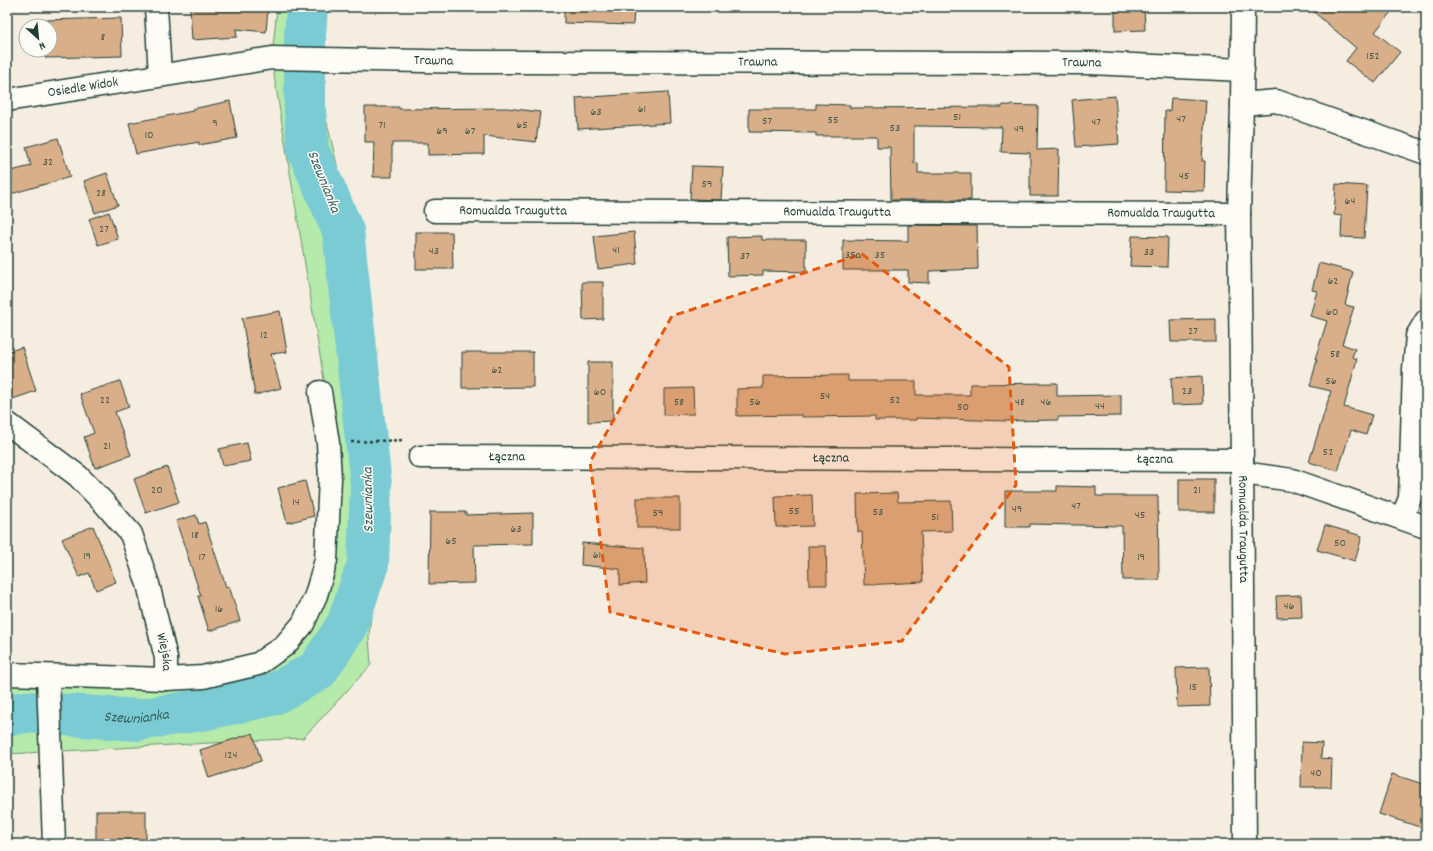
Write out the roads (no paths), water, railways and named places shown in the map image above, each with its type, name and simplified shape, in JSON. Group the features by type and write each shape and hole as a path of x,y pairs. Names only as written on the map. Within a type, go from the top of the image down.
{"street":[{"path":"156,7 160,75"},
{"name":"Romualda Traugutta","path":"1243,7 1243,70 1239,214 1245,844"},
{"name":"Osiedle Widok","path":"7,100 272,58"},
{"name":"Trawna","path":"272,58 489,62 1090,64 1243,70"},
{"path":"1242,104 1276,101 1426,153"},
{"name":"Romualda Traugutta","path":"435,211 1239,214"},
{"path":"1402,518 1410,498 1414,369 1417,336 1426,321"},
{"path":"166,679 203,677 258,664 286,645 303,624 316,595 326,560 330,479 328,443 320,392"},
{"name":"Wiejska","path":"7,423 78,476 131,534 148,584 166,658 166,679 7,674"},
{"name":"Łączna","path":"420,457 1242,466 1292,480 1426,527"},
{"path":"48,676 54,844"}],"waterway":[{"name":"Szewnianka","path":"7,715 26,712 138,720 207,709 272,695 317,671 347,625 368,564 371,485 343,231 308,150 305,110 305,35 307,7"}]}
